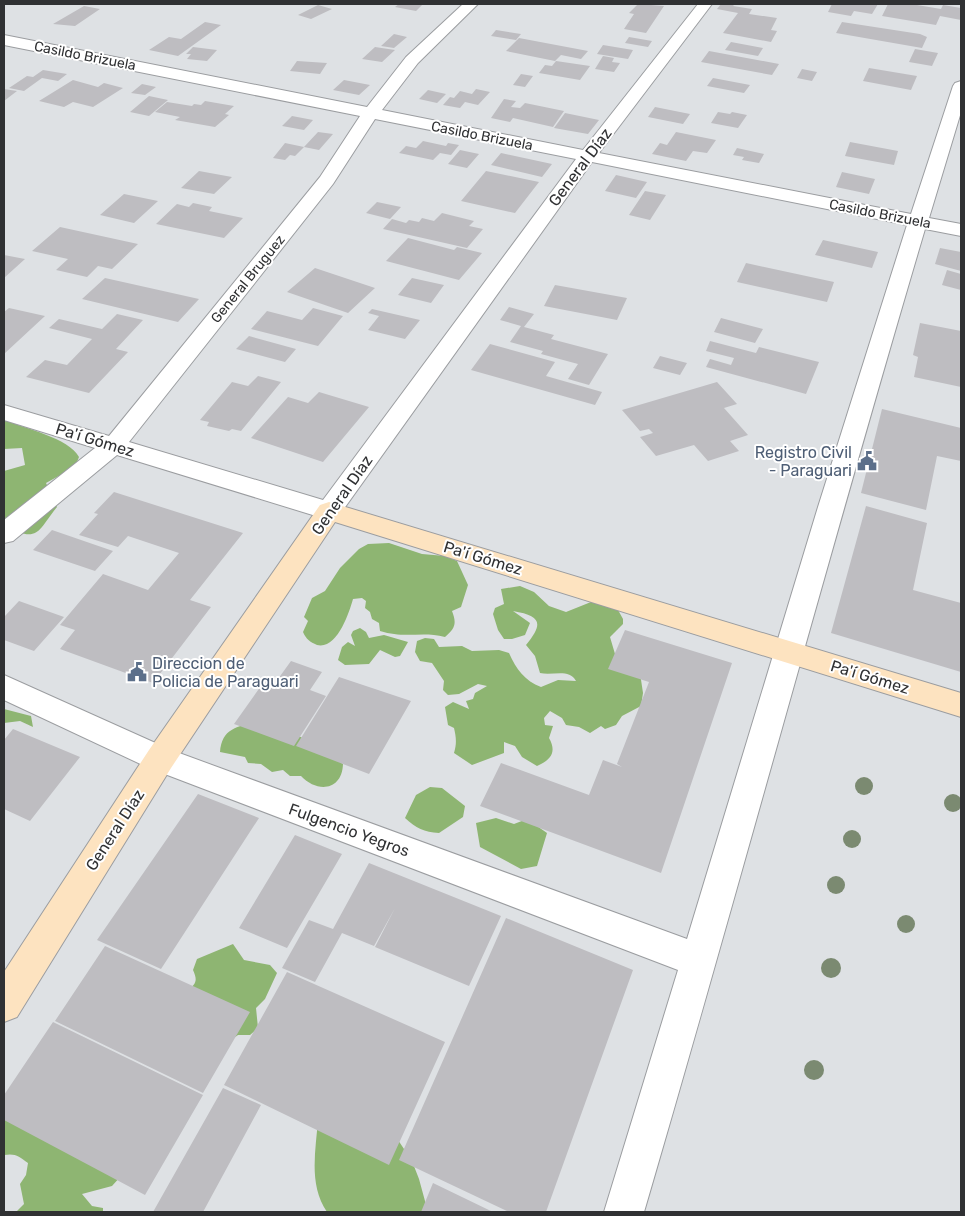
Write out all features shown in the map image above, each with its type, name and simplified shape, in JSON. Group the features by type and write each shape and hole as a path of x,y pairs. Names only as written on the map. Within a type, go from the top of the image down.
{"street":[{"name":"General Bruguez","path":"4,534 114,445 327,180 370,114 412,60 471,4"},
{"name":"General Díaz","path":"4,1004 160,759 329,511 587,156 705,4"},
{"name":"Casildo Brizuela","path":"4,40 961,230"},
{"path":"624,1212 700,961 788,651 917,221 961,86"},
{"name":"Pa'í Gómez","path":"4,412 961,705"},
{"name":"Fulgencio Yegros","path":"4,687 160,759 700,961"}],"green space":[{"path":"4,420 56,439 74,450 79,457 75,467 46,483 57,507 40,529 31,534 16,532 4,527 4,471 25,465 22,448 4,449"},
{"path":"389,543 422,554 445,556 457,561 468,585 461,607 452,611 455,623 451,631 445,637 380,631 379,623 372,619 370,612 365,608 366,601 362,598 353,599 341,629 331,642 317,645 308,640 303,632 308,621 304,617 312,598 325,591 340,568 359,549 368,544"},
{"path":"520,586 534,592 549,606 566,612 591,602 618,610 623,619 623,624 610,637 615,654 640,673 643,693 641,706 622,716 616,725 605,729 601,726 590,733 579,727 566,725 562,718 550,711 544,718 545,725 553,726 549,738 552,751 546,761 537,766 522,757 515,746 504,742 504,753 472,765 454,753 456,743 455,731 454,728 448,725 445,707 453,702 469,709 466,701 473,699 475,693 487,686 478,684 459,694 448,695 443,690 444,681 432,663 420,661 415,652 417,641 425,638 434,639 439,647 462,646 472,651 499,650 509,653 522,674 541,687 558,680 576,681 573,677 565,674 540,673 535,656 526,645 536,631 537,622 534,618 513,611 530,623 525,635 504,639 498,630 493,614 495,608 504,604 501,589"},
{"path":"360,628 366,632 369,638 384,635 408,642 400,656 395,657 380,650 369,664 345,665 338,660 342,647 348,642 355,646 351,635 353,631"},
{"path":"4,709 31,716 33,727 20,721 4,723"},
{"path":"264,721 291,735 301,737 343,764 342,773 338,780 333,784 321,787 314,785 301,776 290,776 283,770 272,772 261,764 248,763 245,757 220,752 225,736 234,728"},
{"path":"430,787 442,788 465,806 463,817 439,833 420,829 405,818 416,795"},
{"path":"496,818 514,824 527,819 547,833 537,866 521,869 480,847 476,823"},
{"path":"233,944 244,960 270,965 277,973 265,999 256,1008 258,1028 250,1035 238,1035 224,1045 187,991 195,982 193,970 197,959"},
{"path":"5,1097 121,1176 112,1186 82,1194 92,1206 103,1208 103,1212 16,1212 24,1204 20,1184 26,1175 28,1163 11,1154 4,1155"},
{"path":"318,1119 396,1137 412,1161 428,1212 327,1212 317,1190 315,1178"}],"building":[{"path":"399,4 423,4 416,11 395,7"},
{"path":"638,4 664,6 646,33 624,29 634,14 629,13"},
{"path":"721,4 735,4 733,6 752,9 749,14 777,18 771,30 777,31 771,42 723,33 738,13 717,9"},
{"path":"832,4 878,4 872,14 854,11 851,16 828,12"},
{"path":"888,4 911,4 941,9 943,5 961,8 961,20 940,16 936,25 882,16"},
{"path":"318,5 332,9 311,19 298,15"},
{"path":"84,6 100,9 75,26 53,24"},
{"path":"205,22 221,25 178,56 149,50 169,37 181,39"},
{"path":"842,22 920,34 927,37 922,48 836,33"},
{"path":"496,30 521,34 516,40 491,36"},
{"path":"394,34 407,37 394,48 381,46"},
{"path":"629,37 652,41 648,47 625,43"},
{"path":"519,38 588,51 581,59 561,55 555,61 506,51"},
{"path":"731,42 763,48 758,56 725,50"},
{"path":"603,45 633,50 628,59 597,54"},
{"path":"193,47 217,50 207,61 187,59 191,54 186,54"},
{"path":"375,47 395,50 382,62 362,59"},
{"path":"915,49 938,53 932,66 909,62"},
{"path":"709,51 779,64 772,75 701,62"},
{"path":"603,56 614,58 612,62 620,63 614,72 595,69"},
{"path":"297,61 327,63 320,74 290,71"},
{"path":"556,61 590,66 580,80 539,73 545,65 552,66"},
{"path":"869,68 917,76 911,90 863,81"},
{"path":"802,69 817,72 812,81 797,78"},
{"path":"43,70 67,74 58,81 42,78 24,91 9,88 27,76 33,77"},
{"path":"521,74 533,76 525,87 513,85"},
{"path":"713,78 750,85 744,93 707,86"},
{"path":"73,80 98,87 104,83 123,88 93,107 73,102 64,107 39,101"},
{"path":"344,80 370,85 359,95 333,90"},
{"path":"142,84 156,87 145,95 131,93"},
{"path":"4,89 17,91 4,101"},
{"path":"476,89 490,92 478,105 465,102 460,108 443,105 450,97 454,98 460,91 472,94"},
{"path":"428,90 446,94 437,103 419,99"},
{"path":"149,96 168,100 149,116 130,112"},
{"path":"504,99 516,101 511,107 520,108 525,103 564,111 553,127 513,118 510,122 491,118"},
{"path":"205,101 234,106 225,114 229,115 215,127 175,120 180,117 155,112 167,102 192,106 194,104 201,105"},
{"path":"655,107 690,114 683,124 648,117"},
{"path":"718,112 747,115 738,128 711,123"},
{"path":"565,113 599,120 588,134 554,128"},
{"path":"292,116 313,120 304,130 282,126"},
{"path":"318,132 333,134 319,150 304,147"},
{"path":"676,132 716,140 707,153 693,151 686,161 652,154 660,143 667,145"},
{"path":"423,141 446,146 448,143 459,145 451,155 440,153 433,160 399,153 406,146 416,148"},
{"path":"850,142 898,151 894,165 845,156"},
{"path":"285,143 304,147 295,156 290,155 285,160 273,158"},
{"path":"737,148 764,154 759,163 742,160 744,157 733,155"},
{"path":"460,150 479,154 467,168 448,164"},
{"path":"501,153 552,164 542,177 491,165"},
{"path":"199,171 232,177 214,194 181,188"},
{"path":"486,171 539,182 515,213 461,201"},
{"path":"842,172 875,179 869,194 836,187"},
{"path":"616,175 647,182 636,198 605,191"},
{"path":"645,191 666,195 650,220 629,215"},
{"path":"124,194 158,201 134,223 100,215"},
{"path":"377,202 401,207 390,219 366,213"},
{"path":"193,203 212,207 209,211 243,218 224,238 156,224 177,204 189,207"},
{"path":"442,213 474,221 469,226 483,229 467,248 383,229 392,219 406,223 409,220 419,222 422,218 434,221"},
{"path":"60,227 138,244 112,269 98,266 87,277 56,270 68,259 32,251"},
{"path":"408,238 454,250 457,247 482,253 459,280 386,261"},
{"path":"823,240 878,252 872,268 815,255"},
{"path":"940,248 961,252 961,271 935,264"},
{"path":"4,255 25,259 4,278"},
{"path":"746,263 834,282 827,302 737,282"},
{"path":"315,268 375,288 348,313 287,292"},
{"path":"947,270 961,274 961,290 942,285"},
{"path":"105,278 199,299 178,322 82,299"},
{"path":"412,278 444,285 431,303 398,295"},
{"path":"555,285 627,298 617,320 544,306"},
{"path":"509,307 534,314 524,327 554,335 551,339 608,354 589,385 568,379 578,364 541,354 543,351 510,342 521,326 500,320"},
{"path":"9,308 45,316 4,354 4,312"},
{"path":"313,308 343,316 318,346 251,329 267,311 302,320"},
{"path":"372,309 420,320 405,339 368,330 379,316 368,313"},
{"path":"117,314 143,320 116,349 128,352 89,393 26,377 45,360 67,365 92,339 49,328 59,319 102,329"},
{"path":"721,318 763,329 755,343 714,332"},
{"path":"920,323 961,331 961,387 914,377 918,357 913,355"},
{"path":"249,336 296,349 285,362 236,349"},
{"path":"710,341 756,353 759,347 819,362 806,394 706,367 710,359 731,365 734,358 706,351"},
{"path":"490,344 555,362 546,376 602,392 595,405 471,370"},
{"path":"660,356 687,363 680,375 653,368"},
{"path":"258,376 281,382 241,431 232,429 229,431 207,426 209,422 200,420 232,382 248,386"},
{"path":"717,382 737,404 724,408 748,435 730,441 739,451 708,461 694,445 656,456 640,437 653,433 649,429 640,431 622,410"},
{"path":"319,392 369,407 323,462 251,438 288,397 308,403"},
{"path":"882,409 961,428 961,461 937,456 926,510 861,493"},
{"path":"114,492 243,533 190,600 211,607 153,683 60,649 75,630 60,625 103,574 148,590 179,553 128,536 118,547 79,535 98,514 94,513"},
{"path":"866,506 927,523 913,590 961,603 961,672 831,633"},
{"path":"52,530 113,551 95,571 33,550"},
{"path":"19,601 64,617 34,651 4,640 4,617"},
{"path":"625,630 732,663 661,873 480,806 501,763 589,795 603,760 622,767 617,764 649,682 608,669"},
{"path":"291,661 322,672 310,690 326,696 294,746 234,724 268,676 278,679"},
{"path":"339,677 411,701 369,774 296,746"},
{"path":"13,729 80,757 30,821 4,809 4,740"},
{"path":"198,794 259,818 161,969 97,940"},
{"path":"295,835 342,854 287,948 239,928"},
{"path":"369,863 501,916 469,986 375,947 395,908 374,946 342,933 315,982 282,968 309,920 333,929"},
{"path":"506,918 633,970 546,1212 509,1212 399,1160"},
{"path":"105,946 250,1012 203,1093 55,1021"},
{"path":"287,972 445,1042 389,1165 224,1085"},
{"path":"53,1022 203,1095 145,1195 4,1120 4,1095"},
{"path":"223,1088 261,1105 203,1212 153,1212"},
{"path":"433,1183 493,1212 421,1212"}],"place":[{"name":"Registro Civil - Paraguari","path":"867,461"},
{"name":"Direccion de Policia de Paraguari","path":"137,672"}]}
